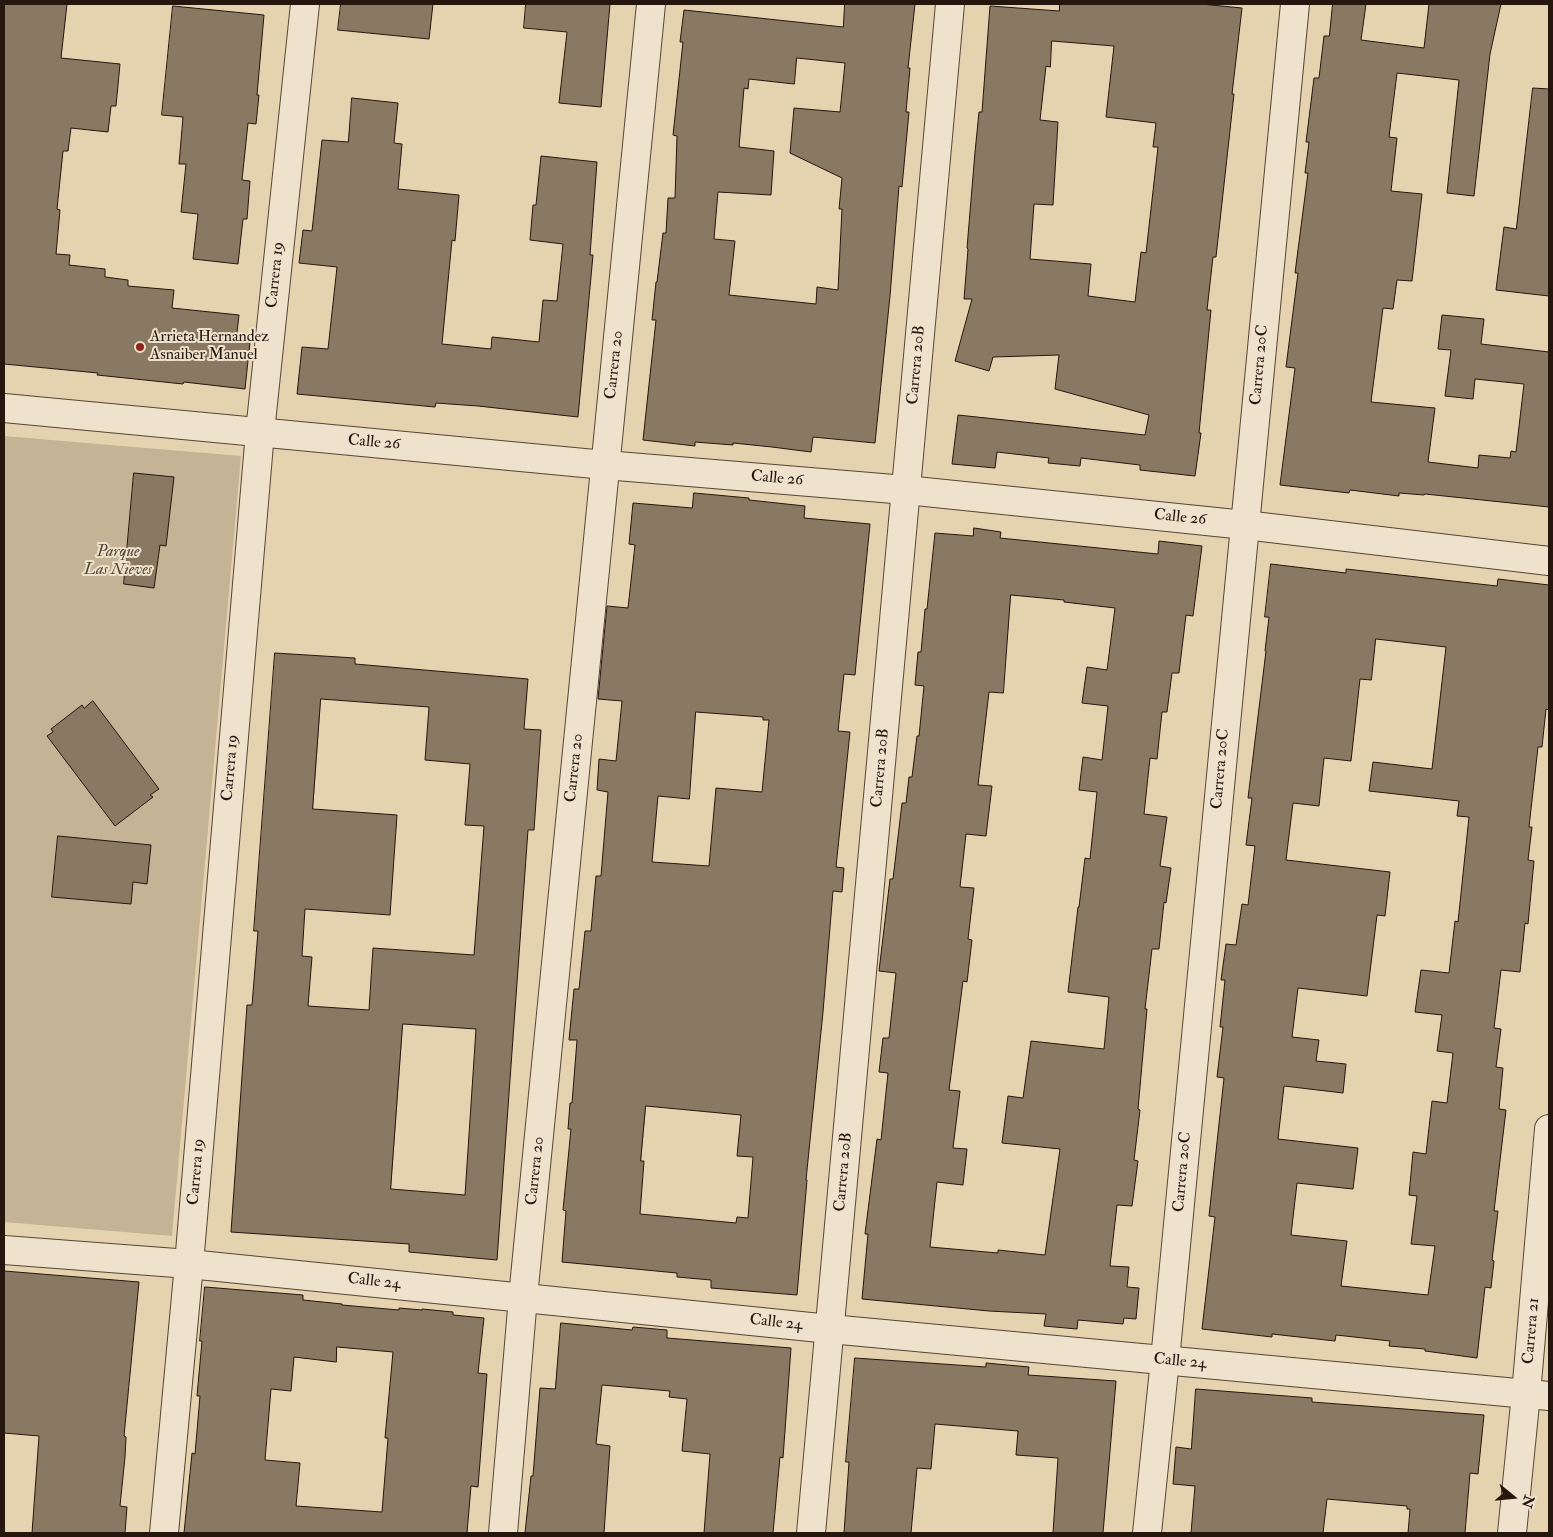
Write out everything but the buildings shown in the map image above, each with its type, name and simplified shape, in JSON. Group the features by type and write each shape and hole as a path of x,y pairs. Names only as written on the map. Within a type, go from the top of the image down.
{"street":[{"name":"Carrera 19","path":"164,1533 189,1264 260,432 305,4"},
{"name":"Carrera 20","path":"503,1533 523,1297 651,4"},
{"name":"Carrera 20B","path":"811,1533 950,4"},
{"name":"Carrera 20C","path":"1147,1533 1295,4"},
{"name":"Calle 26","path":"4,408 605,465 906,490 1244,525 1549,561"},
{"name":"Carrera 21","path":"1512,1533 1538,1395 1549,1129"},
{"name":"Calle 24","path":"4,1250 189,1264 830,1329 1538,1395"}],"green space":[{"name":"Parque Las Nieves","path":"4,436 241,456 172,1236 4,1222"}],"place":[{"name":"Arrieta Hernandez Asnaiber Manuel","path":"140,347"}]}
